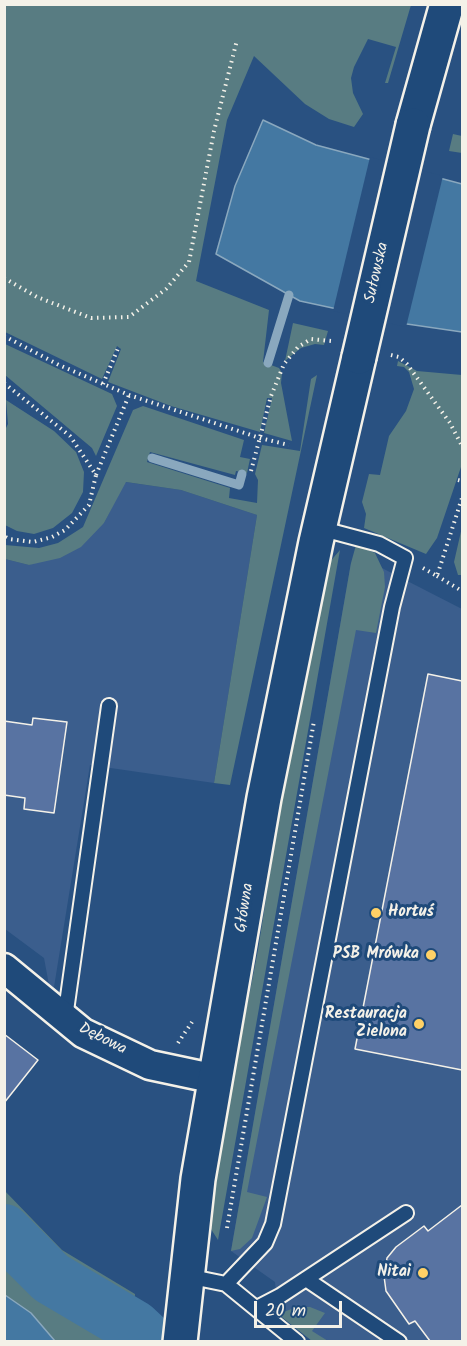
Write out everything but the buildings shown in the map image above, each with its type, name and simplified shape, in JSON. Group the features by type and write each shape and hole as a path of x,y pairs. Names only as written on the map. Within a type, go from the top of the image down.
{"main road":[{"name":"Sułowska","path":"317,535 413,125 447,4"},
{"name":"Główna","path":"181,1330 185,1276 198,1179 264,798 317,535"}],"street":[{"name":"Dębowa","path":"4,968 83,1033 150,1065 216,1078"}],"lane":[{"path":"226,1284 264,1243 273,1224 392,607 405,558 379,544 317,535"},
{"path":"65,1020 109,706"},
{"path":"257,1308 306,1279 406,1213"},
{"path":"185,1276 226,1284 297,1341"},
{"path":"306,1279 399,1341"}],"path":[{"path":"4,278 37,297 91,318 129,317 166,289 189,262 214,130 237,40"},
{"path":"4,336 129,395 260,438 289,445"},
{"path":"251,471 271,396 284,364 298,346 320,338"},
{"path":"103,384 119,346"},
{"path":"399,357 450,423 462,446"},
{"path":"4,383 70,436 96,475"},
{"path":"4,536 9,539 33,542 52,537 65,530 89,505 96,475 129,395"},
{"path":"437,576 462,498"},
{"path":"405,558 462,591"},
{"path":"226,1235 315,716"}],"shaded area":[{"path":"263,120 316,145 462,184 462,332 407,324 300,301 216,254 235,186"},
{"path":"125,482 181,490 257,515 214,783 90,765 54,987 49,985 44,958 5,929 5,559 29,565 104,523"},
{"path":"351,563 380,567 462,609 462,1341 312,1341 278,1314 275,1282 231,1251"},
{"path":"5,1295 31,1313 55,1341 5,1341"}],"green space":[{"path":"5,4 411,5 388,83 385,83 396,47 368,39 354,67 351,78 353,93 363,114 354,127 329,119 305,104 254,56 227,120 196,281 269,310 263,362 279,368 282,373 281,383 292,441 264,433 272,398 267,398 260,432 171,406 108,382 121,349 117,346 102,379 5,332"},
{"path":"453,134 462,136 462,153 449,151"},
{"path":"293,323 328,331 324,345 315,344 301,348 285,361"},
{"path":"5,344 112,394 117,406 96,456 92,448 5,375"},
{"path":"398,361 417,371 462,375 462,464 437,538 426,554 364,528 366,514 362,502 369,474 380,475 389,436 406,411 414,389 409,372 404,367 397,366"},
{"path":"317,375 230,785 214,783 257,515 181,490 126,482 104,523 81,547 60,558 29,565 5,559 5,545 39,548 58,543 83,527 133,410 143,406 244,440 240,457 250,459 247,473 236,471 235,475 150,452 147,462 230,488 229,498 257,503 258,480 255,474 262,445 300,451 311,379"},
{"path":"6,400 54,431 76,452 84,472 83,492 72,513 53,528 34,534 17,531 5,525 4,432 8,424"},
{"path":"462,527 462,575 458,575 454,562"},
{"path":"356,545 375,553 384,572 385,587 376,633 356,630 247,1192 267,1197 252,1238 240,1249 231,1251 351,563"},
{"path":"340,550 218,1240 209,1226 225,1119 258,950 288,758 328,564"},
{"path":"4,1190 62,1250 135,1294 134,1341 5,1341"},
{"path":"297,1307 310,1307 325,1313 312,1331 328,1341 312,1341 278,1314"}],"pier":[{"path":"370,157 443,176 406,327 333,311"}],"waterway":[{"path":"268,363 289,295"},
{"path":"152,458 239,485 242,474"},
{"path":"4,1231 51,1278 134,1327 150,1342"}],"place":[{"name":"Hortuś","path":"376,913"},
{"name":"PSB Mrówka","path":"431,955"},
{"name":"Restauracja Zielona","path":"419,1024"},
{"name":"Nitai","path":"423,1273"}]}
